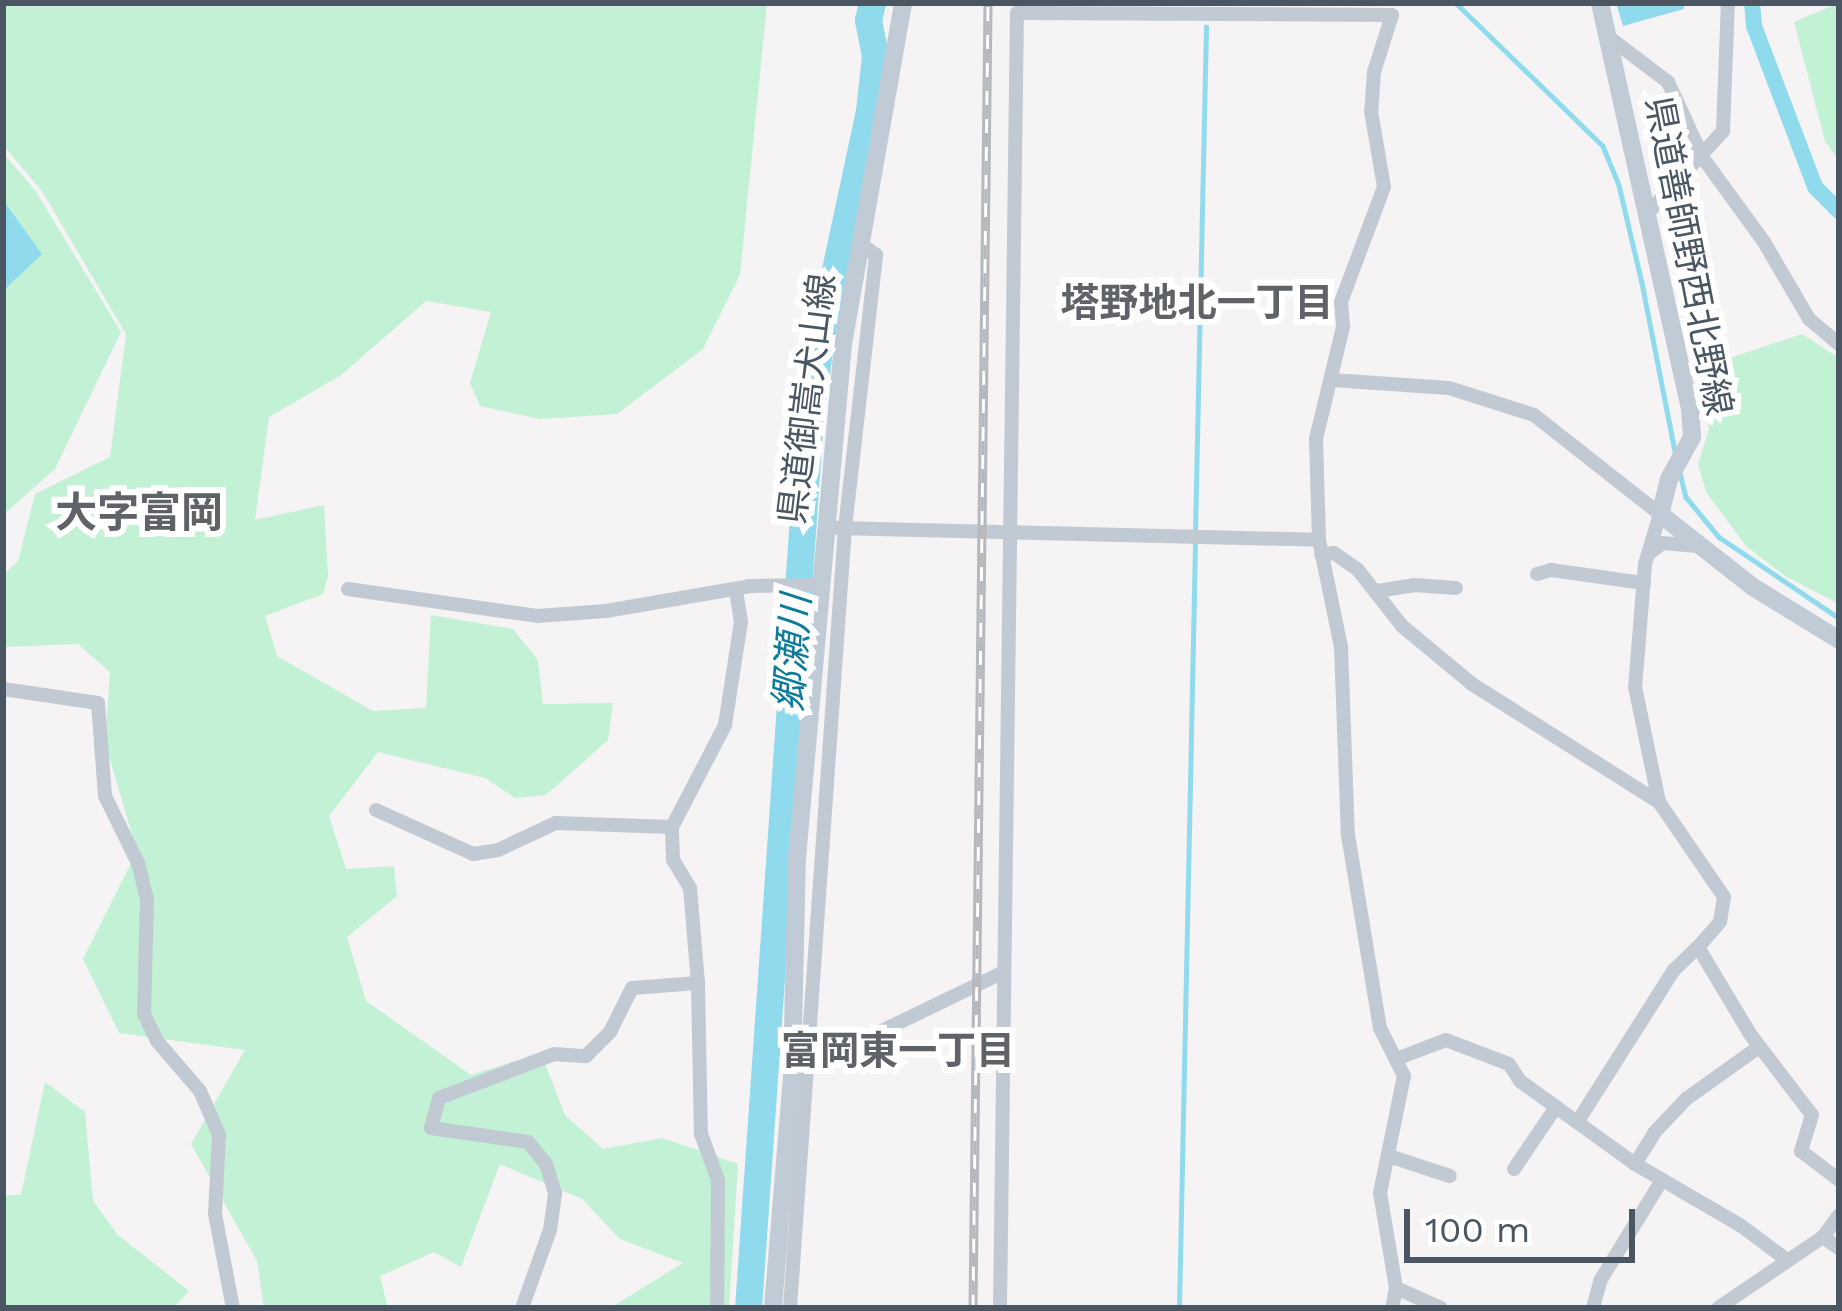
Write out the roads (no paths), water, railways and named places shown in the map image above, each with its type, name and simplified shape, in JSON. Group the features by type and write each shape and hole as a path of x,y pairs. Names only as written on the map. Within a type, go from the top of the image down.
{"main road":[{"name":"県道御嵩犬山線","path":"773,1308 792,1075 797,858 815,584 835,528 843,344 903,3"},
{"name":"県道善師野西北野線","path":"1602,10 1692,437 1669,479 1660,514"},
{"path":"1660,514 1695,546 1839,640"}],"street":[{"path":"1647,214 1702,158 1725,121 1728,3"},
{"path":"1000,1308 1016,13 1392,15 1374,72 1370,111 1384,187 1341,302 1343,327 1316,439 1320,547 1341,647 1344,772 1358,908 1380,1028 1404,1076 1380,1193 1396,1288 1392,1308"},
{"path":"1610,38 1667,82 1702,158 1764,242 1809,319 1839,344"},
{"path":"1332,380 1449,388 1519,409 1660,514 1652,528 1644,583 1635,687 1658,802"},
{"path":"790,1308 811,1065 835,528 1195,535 1320,547 1377,591 1402,626 1472,684 1658,802 1724,897 1720,922 1674,970 1578,1121"},
{"path":"1651,552 1662,543 1695,546"},
{"path":"1537,574 1551,570 1644,583"},
{"path":"348,589 537,616 783,583 815,584"},
{"path":"1377,591 1414,585 1456,588"},
{"path":"717,1308 718,1180 701,1134 698,983 690,888 673,860 672,827 708,764 728,712 741,622 736,591"},
{"path":"3,689 98,703 105,796 138,863 147,900 144,1014 157,1041 200,1091 219,1135 215,1214 232,1308"},
{"path":"376,810 473,854 498,850 556,823 672,827"},
{"path":"1698,947 1760,1047 1812,1115 1801,1151 1839,1180"},
{"path":"792,1075 1004,972"},
{"path":"522,1308 550,1230 555,1193 546,1164 528,1142 430,1128 439,1098 554,1054 586,1056 610,1032 632,988 698,983"},
{"path":"1396,1059 1446,1040 1509,1064 1520,1081 1635,1164 1787,1260"},
{"path":"1635,1164 1654,1132 1686,1099 1760,1047"},
{"path":"1514,1169 1556,1107"},
{"path":"1389,1156 1450,1176"},
{"path":"1593,1308 1600,1281 1662,1180"},
{"path":"1718,1308 1823,1237 1839,1215"},
{"path":"1823,1237 1839,1248"},
{"path":"1396,1288 1441,1308"},
{"path":"1737,1296 1752,1308"}],"water":[{"path":"1616,3 1683,3 1684,9 1623,26"},
{"path":"3,200 42,254 3,291"}],"waterway":[{"name":"郷瀬川","path":"748,1308 810,418 821,335 869,111 875,56 868,20 872,3"},
{"name":"郷瀬川","path":"1456,3 1603,146 1619,185 1676,456"},
{"path":"1752,3 1754,26 1815,187 1839,211"},
{"path":"1195,531 1206,27"},
{"name":"郷瀬川","path":"1680,473 1686,497 1719,537 1839,618"},
{"path":"1179,1308 1195,543"}],"railway":[{"path":"973,1308 988,3"}],"district":[{"name":"塔野地北一丁目","path":"1197,303"},
{"name":"大字富岡","path":"139,513"},
{"name":"富岡東一丁目","path":"898,1051"}]}
